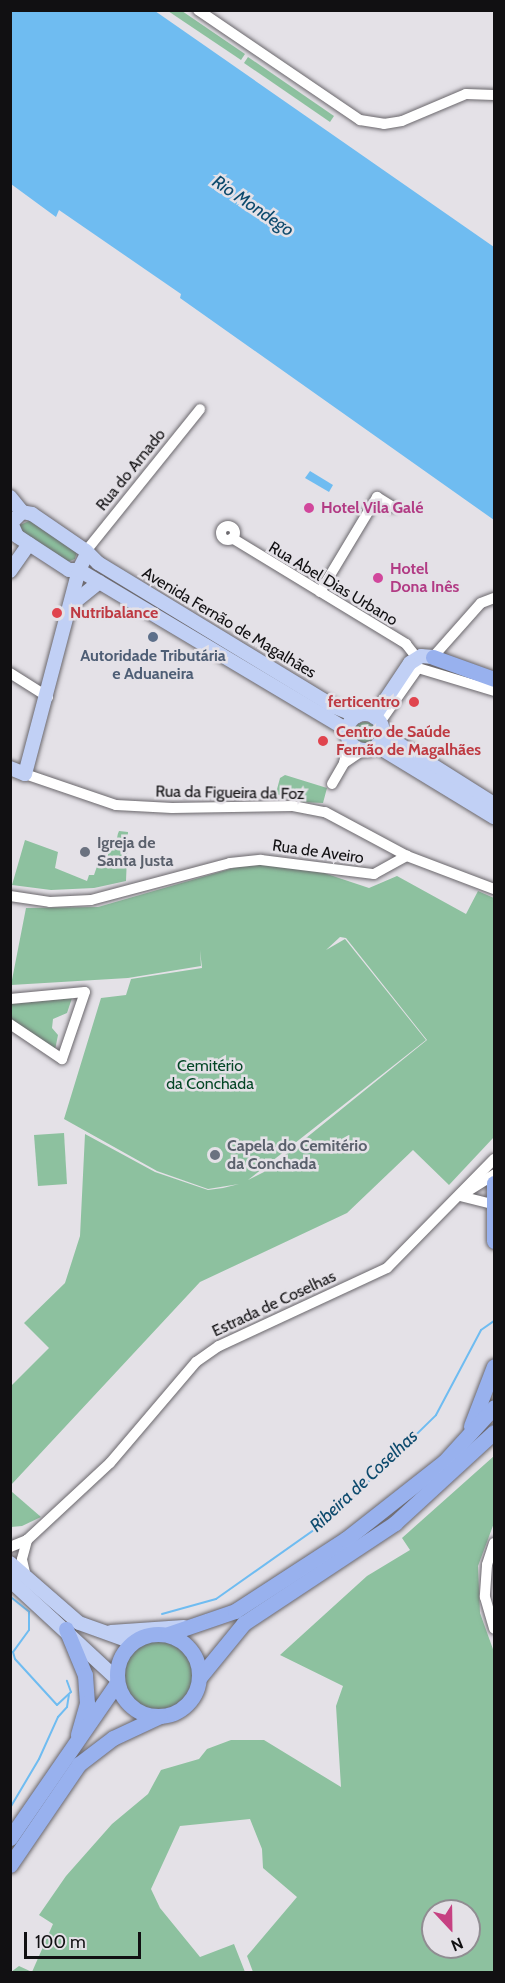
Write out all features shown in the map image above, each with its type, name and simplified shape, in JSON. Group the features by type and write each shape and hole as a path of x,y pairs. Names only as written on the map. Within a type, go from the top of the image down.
{"highway":[{"path":"433,657 495,679"},
{"path":"495,1183 492,1204 495,1241"},
{"path":"450,1467 471,1427 495,1366"},
{"path":"450,1467 495,1407"},
{"path":"10,1865 79,1764 113,1738 184,1707 195,1694 199,1678 244,1623 395,1523 495,1421"},
{"path":"10,1838 69,1755 117,1681 120,1658 132,1642 143,1636 168,1634 192,1627 235,1611 321,1556 450,1467 495,1432"},
{"path":"66,1629 85,1675 87,1703 69,1755"},
{"path":"168,1634 192,1650 199,1678"},
{"path":"117,1681 132,1707 160,1716"}],"main road":[{"name":"Avenida Fernão de Magalhães","path":"10,497 22,512 32,514 86,552 335,707 357,716"},
{"name":"Avenida Fernão de Magalhães","path":"22,512 11,523 12,530 28,544 69,570 79,570 348,735 375,734"},
{"path":"10,571 28,544"},
{"path":"10,768 25,774 48,697 79,570 86,552"},
{"path":"72,604 99,582"},
{"path":"375,734 417,658 433,657"},
{"path":"348,735 357,716 375,734 495,816"},
{"path":"375,734 495,804"},
{"path":"10,1563 79,1623 100,1633 132,1642"},
{"path":"11,1581 66,1629 117,1681"},
{"path":"100,1633 192,1627"}],"street":[{"path":"198,10 360,120 384,124 402,121 466,94 495,95"},
{"name":"Rua do Arnado","path":"86,552 200,409"},
{"path":"320,592 377,497 393,507"},
{"name":"Rua Abel Dias Urbano","path":"232,538 406,644 417,658"},
{"path":"433,657 481,603 495,598"},
{"path":"332,784 344,763 375,734 418,668 495,691"},
{"path":"10,673 48,697"},
{"path":"344,763 348,735"},
{"name":"Rua da Figueira da Foz","path":"25,774 116,805 300,806 345,821 406,856 495,889"},
{"name":"Rua de Aveiro","path":"10,896 50,902 91,900 230,863 261,860 374,874 406,856"},
{"path":"10,999 85,992 62,1059 10,1024"},
{"name":"Estrada de Coselhas","path":"10,1547 27,1540 110,1463 196,1362 219,1346 387,1268 495,1159"},
{"path":"460,1196 495,1175"},
{"path":"460,1196 492,1204"},
{"path":"26,1577 22,1559 27,1540"},
{"path":"495,1542 487,1565 485,1597 495,1629"}],"green space":[{"path":"168,11 182,11 245,54 241,60"},
{"path":"248,57 334,116 330,122 244,63"},
{"path":"31,520 77,551 75,559 67,562 22,534 20,525"},
{"path":"365,722 373,725 376,733 373,741 365,744 357,741 354,733 357,725"},
{"path":"285,775 327,788 323,803 301,802 301,798 295,797 296,791 288,788 284,799 276,793 280,778"},
{"path":"119,831 128,832 126,881 94,888 51,890 12,885 25,840 58,852 55,868 87,881 89,875 94,875 103,849 111,851"},
{"name":"Cemitério da Conchada","path":"274,864 309,868 369,888 397,876 466,914 478,891 494,898 494,1137 449,1185 413,1150 347,1213 200,1282 11,1485 11,1386 49,1348 24,1323 65,1283 80,1236 85,1134 155,1172 208,1190 239,1184 208,1189 157,1171 64,1119 101,998 126,995 131,979 202,968 200,950 201,966 128,978 11,985 26,908 98,907 237,867","holes":["340,937 346,938 427,1040 264,1172 248,1180 426,1040 345,939 326,950"]},
{"path":"72,998 67,1013 53,1019 52,1028 58,1035 55,1050 11,1019 11,1004"},
{"path":"64,1133 67,1184 38,1186 34,1135"},
{"path":"494,1456 494,1523 478,1566 480,1613 494,1652 494,1972 253,1972 247,1956 297,1897 263,1868 262,1849 250,1819 180,1826 151,1889 160,1908 200,1957 234,1944 245,1972 32,1972 53,1924 39,1915 66,1876 112,1824 148,1794 161,1770 199,1759 207,1749 231,1740 264,1740 341,1787 336,1706 343,1686 280,1655 367,1576 410,1550 402,1538"},
{"path":"11,1491 41,1517 22,1526 11,1527"},
{"path":"157,1639 177,1645 187,1655 193,1675 187,1695 177,1705 157,1711 137,1705 127,1695 121,1675 127,1655 137,1645"},
{"path":"19,1966 32,1972 11,1972"}],"water":[{"name":"Rio Mondego","path":"11,10 155,11 494,247 494,520 180,298 181,294 59,210 56,217 11,184"},
{"path":"310,471 333,485 329,492 305,478"}],"waterway":[{"name":"Ribeira de Coselhas","path":"162,1614 216,1599 331,1518 436,1415 481,1330 494,1321"},
{"path":"12,1598 29,1612 29,1630 13,1652 15,1659 57,1705 71,1692 67,1681"},
{"name":"Ribeira de Coselhas","path":"10,1808 39,1759 58,1717 67,1707 69,1695"}],"place":[{"name":"Hotel Vila Galé","path":"309,508"},
{"name":"Hotel Dona Inês","path":"378,578"},
{"name":"Nutribalance","path":"57,613"},
{"name":"Autoridade Tributária e Aduaneira","path":"153,637"},
{"name":"ferticentro","path":"414,702"},
{"name":"Centro de Saúde Fernão de Magalhães","path":"323,741"},
{"name":"Igreja de Santa Justa","path":"85,852"},
{"name":"Capela do Cemitério da Conchada","path":"215,1155"}]}
